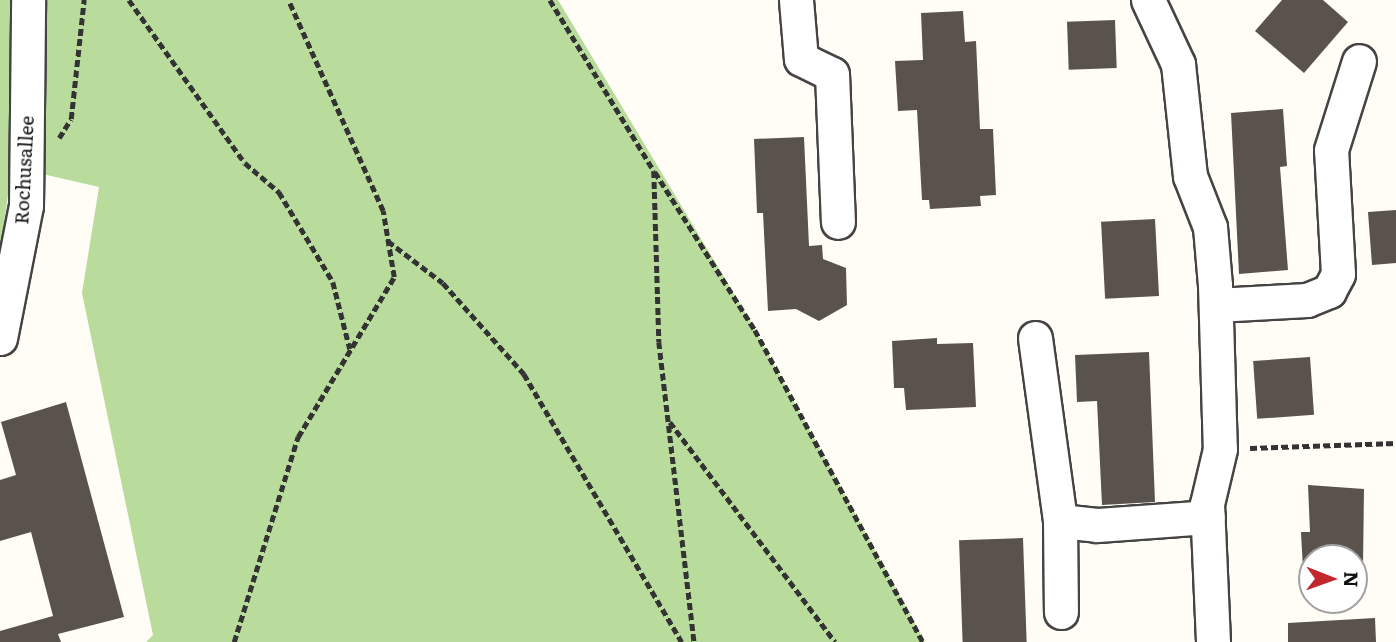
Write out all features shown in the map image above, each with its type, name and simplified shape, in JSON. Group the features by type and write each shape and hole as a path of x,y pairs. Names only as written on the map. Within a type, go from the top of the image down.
{"street":[{"name":"Rochusallee","path":"0,338 26,206 28,0"},
{"path":"796,0 801,59 832,74 838,222"},
{"path":"1149,0 1178,64 1190,176 1210,227 1216,304 1220,449 1208,517 1213,642"},
{"path":"1216,304 1307,300 1329,291 1338,274 1331,150 1359,61"},
{"path":"1035,338 1060,522 1060,612"},
{"path":"1060,522 1097,525 1208,517"}],"path":[{"path":"26,180 71,120 84,0"},
{"path":"129,0 245,163 279,192 333,282 350,349"},
{"path":"234,642 298,438 394,277 383,211 288,0"},
{"path":"550,0 755,330 923,642"},
{"path":"654,171 659,342 694,642"},
{"path":"388,242 443,283 524,374 682,642"},
{"path":"668,420 835,642"},
{"path":"1220,449 1396,443"}],"green space":[{"path":"0,0 558,0 751,322 925,642 146,642 153,635 82,293 99,187 12,167 0,251"}],"building":[{"path":"1282,0 1323,0 1348,22 1304,73 1255,31"},
{"path":"963,11 965,42 976,41 980,129 993,129 996,195 980,196 981,206 930,209 929,200 922,200 917,110 898,111 895,61 923,60 921,13"},
{"path":"1115,20 1117,68 1069,70 1067,22"},
{"path":"1283,109 1287,166 1280,167 1288,270 1239,274 1231,113"},
{"path":"804,137 809,246 822,245 823,259 846,268 847,305 819,321 796,309 768,311 763,213 757,213 754,139"},
{"path":"1396,210 1396,263 1372,265 1368,212"},
{"path":"1155,219 1159,296 1105,299 1101,222"},
{"path":"937,338 937,344 973,343 976,407 906,410 904,388 894,388 892,341"},
{"path":"1149,352 1155,502 1102,505 1097,401 1077,402 1075,355"},
{"path":"1310,357 1314,415 1257,419 1253,361"},
{"path":"66,402 124,617 58,634 61,642 0,642 0,631 53,616 31,532 0,541 0,480 16,475 1,422"},
{"path":"1308,485 1364,489 1363,544 1302,544 1301,532 1310,532"},
{"path":"1023,538 1027,642 963,642 959,540"},
{"path":"1375,618 1376,642 1288,642 1288,623"}]}
